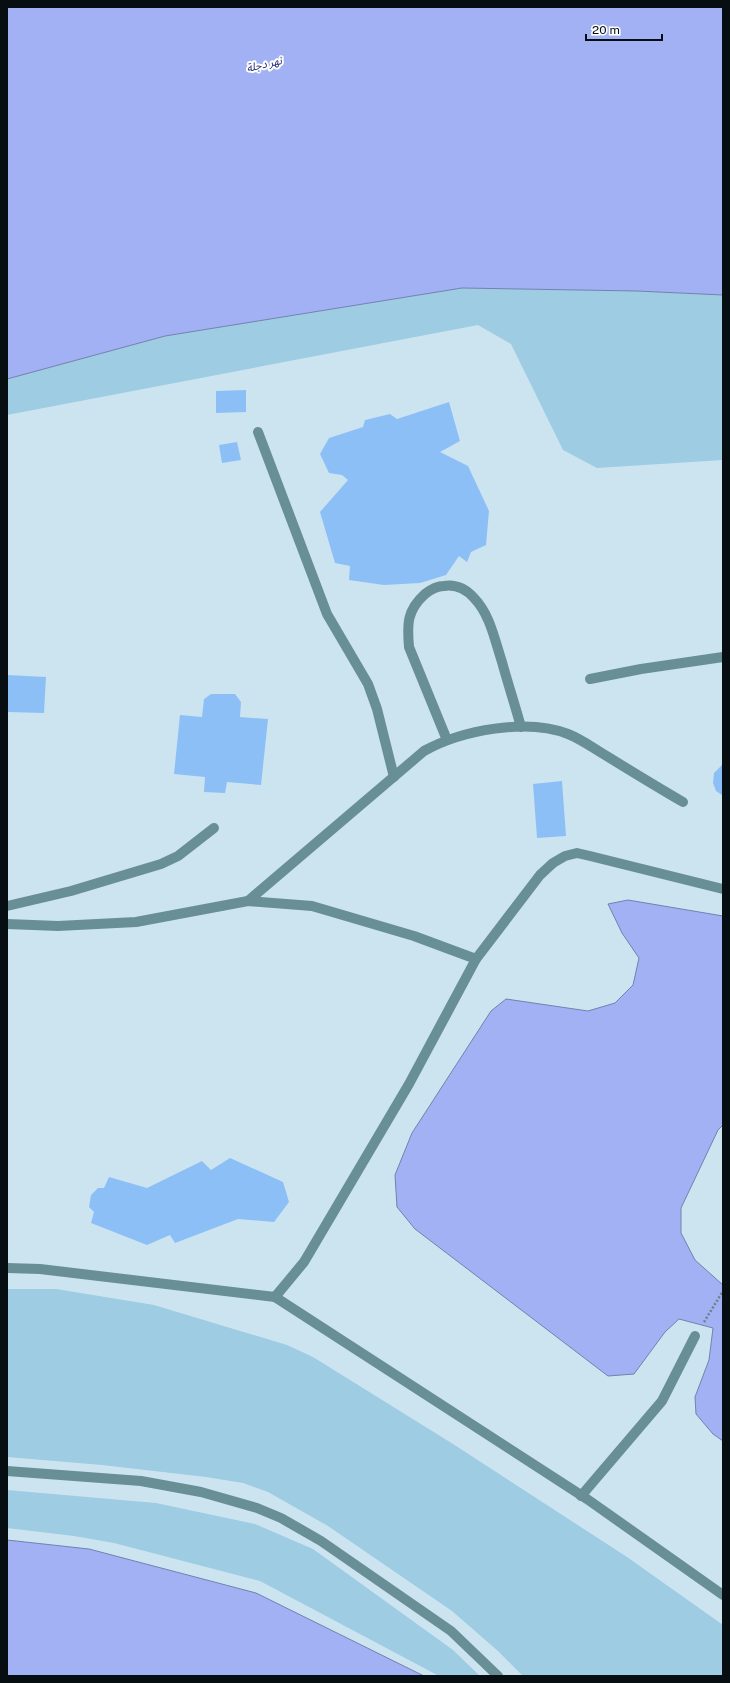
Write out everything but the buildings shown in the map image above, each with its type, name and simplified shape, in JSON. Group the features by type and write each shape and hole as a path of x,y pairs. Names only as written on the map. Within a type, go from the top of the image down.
{"street":[{"path":"258,432 327,614 368,684 378,709 394,777"},
{"path":"447,740 409,647 408,631 410,613 416,602 427,592 440,586 452,585 463,588 475,598 484,612 493,633 521,727"},
{"path":"590,679 641,669 723,657"},
{"path":"248,901 424,751 447,740 487,731 521,727 543,727 569,734 683,802"},
{"path":"7,906 70,891 161,864 178,856 214,828"},
{"path":"275,1296 308,1255 409,1084 476,958 540,875 553,863 565,856 577,853 723,889"},
{"path":"7,924 58,926 136,922 248,901 312,906 414,936 476,958"},
{"path":"7,1268 40,1269 275,1296 581,1496 723,1595"},
{"path":"581,1496 662,1401 695,1336"},
{"path":"7,1471 141,1481 201,1492 257,1508 281,1518 321,1541 451,1631 498,1676"}],"path":[{"path":"695,1336 723,1291"}],"shaded area":[{"path":"462,288 637,291 723,295 723,460 597,468 563,450 511,344 478,325 7,415 7,379 165,336"},
{"path":"7,1289 56,1289 154,1305 287,1345 313,1357 453,1444 627,1557 723,1625 723,1676 523,1676 498,1651 452,1611 328,1526 268,1492 243,1483 206,1477 102,1465 7,1457"},
{"path":"7,1490 156,1503 255,1524 313,1549 453,1650 480,1676 439,1676 260,1581 114,1543 74,1536 7,1528"}],"water":[{"name":"نهر دجلة","path":"7,7 723,7 723,295 637,291 462,288 165,336 7,379"},
{"path":"628,900 723,916 723,1125 718,1130 681,1208 681,1233 695,1260 723,1285 723,1441 713,1434 696,1414 695,1397 709,1360 713,1328 679,1319 665,1332 634,1374 608,1376 415,1229 397,1207 395,1175 412,1133 491,1011 506,999 588,1011 615,1003 633,985 639,958 622,933 608,904"},
{"path":"7,1540 89,1549 256,1593 424,1676 7,1676"}]}
